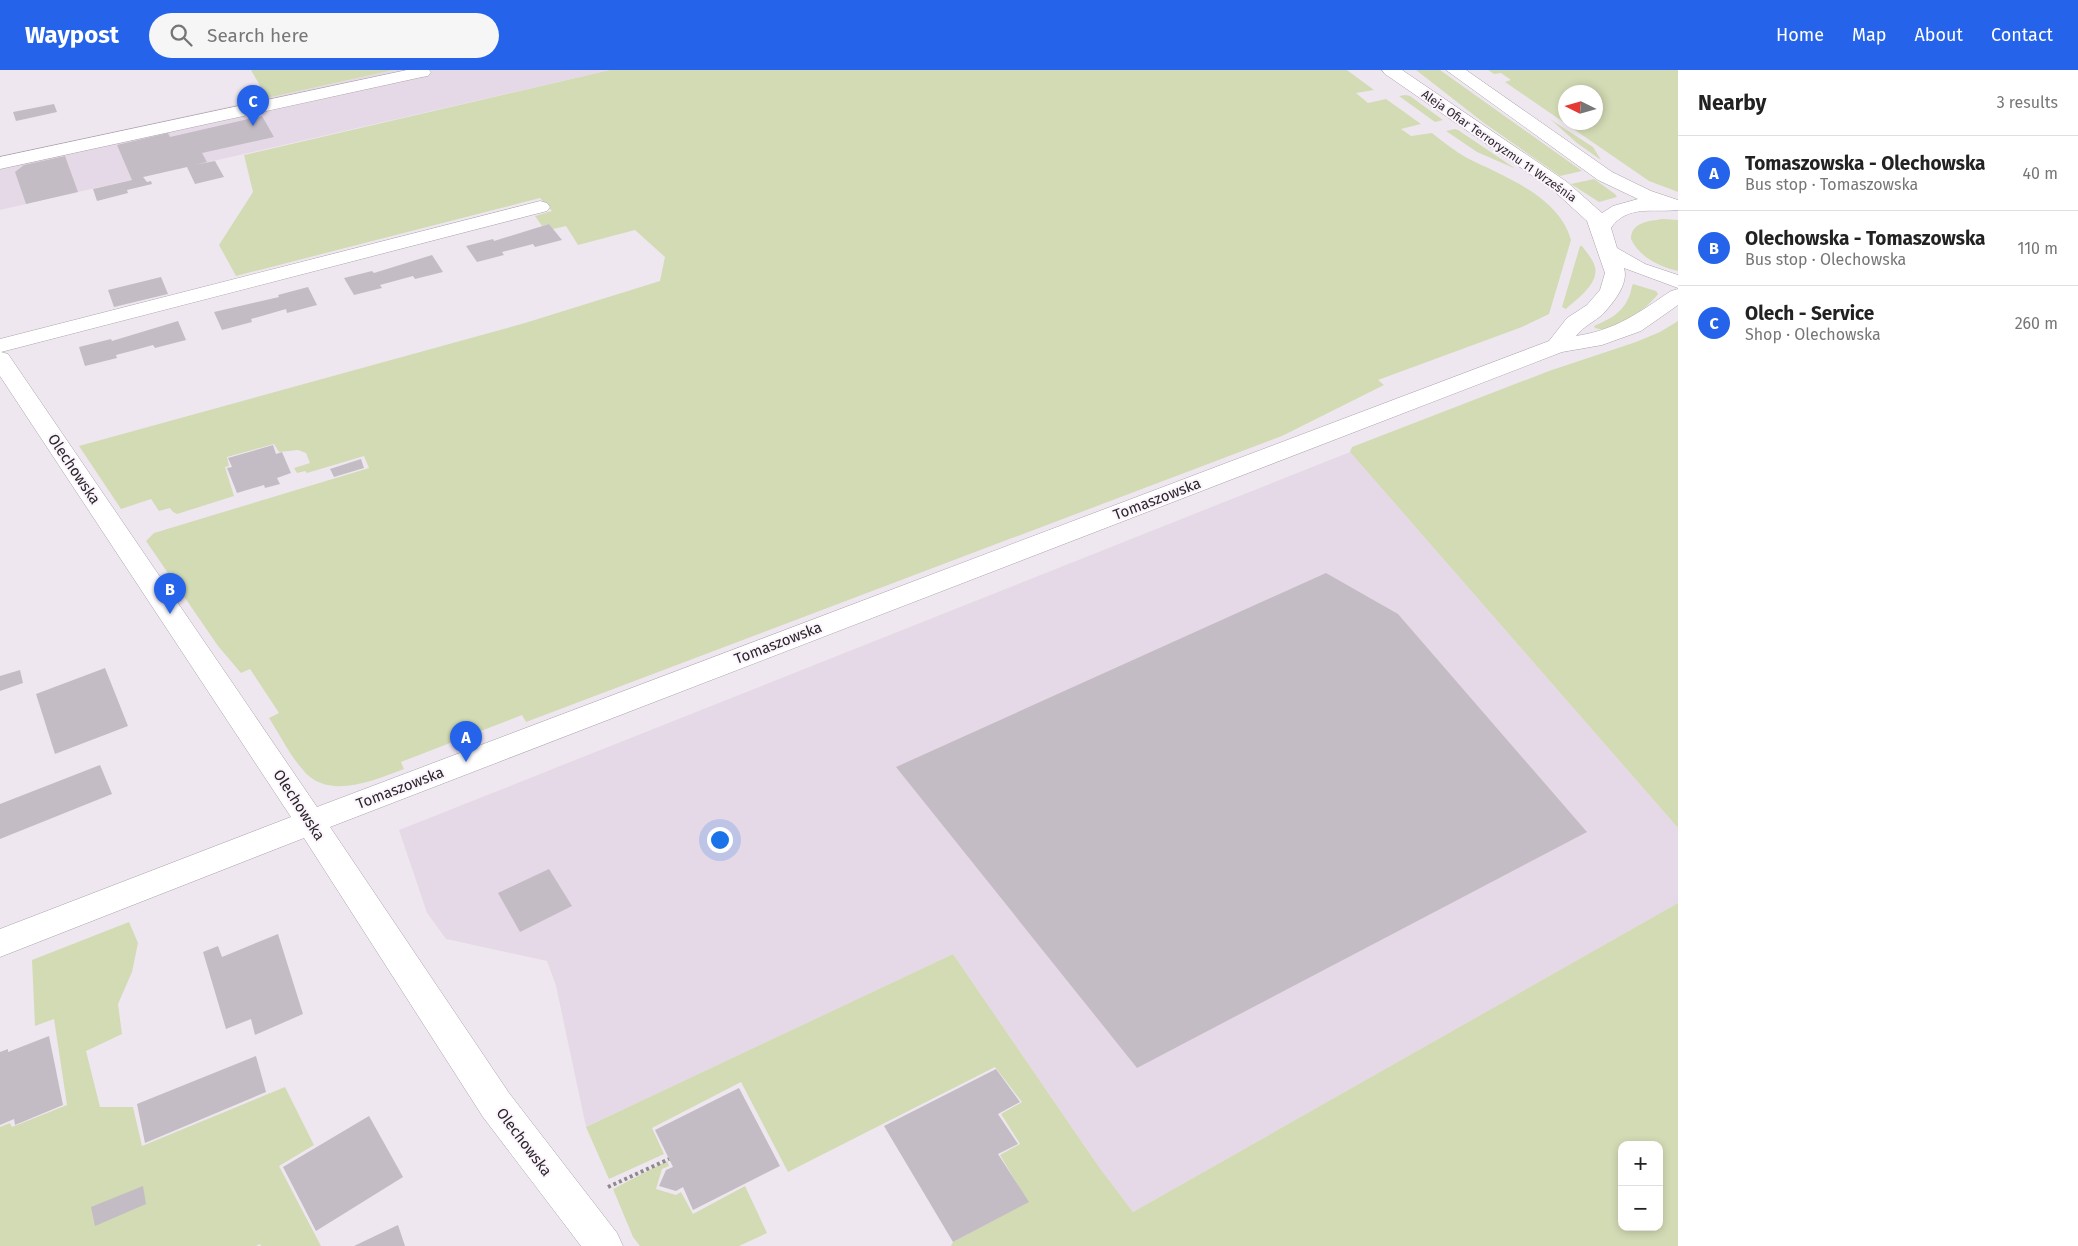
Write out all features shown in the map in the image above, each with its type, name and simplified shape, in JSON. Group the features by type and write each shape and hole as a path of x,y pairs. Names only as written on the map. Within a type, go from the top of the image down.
{"street":[{"name":"Aleja Ofiar Terroryzmu 11 Września","path":"1391,70 1578,200 1596,218 1608,251"},
{"path":"1454,70 1605,176 1644,195 1676,206"},
{"path":"0,163 422,72"},
{"path":"1601,228 1614,213 1632,206 1654,204 1676,206"},
{"path":"0,346 540,207"},
{"path":"1608,251 1638,268 1678,282"},
{"path":"1557,346 1574,322 1595,310 1610,291 1615,273 1608,251"},
{"name":"Tomaszowska","path":"0,943 1557,346 1594,340 1633,326 1678,295"},
{"name":"Olechowska","path":"0,359 311,823 496,1105 604,1246"}],"path":[{"path":"572,1204 668,1159"}],"shaded area":[{"path":"394,70 610,70 0,210 0,157"},
{"path":"1350,452 1678,828 1678,903 1133,1212 1099,1167 953,954 586,1127 556,986 547,961 446,939 427,913 399,830"}],"green space":[{"path":"251,70 394,70 267,98"},
{"path":"610,70 1347,70 1374,90 1356,93 1368,103 1386,99 1421,124 1401,129 1411,136 1432,133 1467,158 1513,180 1542,199 1555,211 1565,225 1571,240 1549,314 1522,327 1378,380 1384,385 1282,436 526,722 522,715 401,762 404,769 352,785 338,786 325,784 313,779 298,764 269,718 279,713 250,669 241,673 218,646 146,541 154,533 369,468 364,456 307,473 305,471 297,473 294,468 310,463 306,453 298,450 279,452 274,444 227,457 229,466 225,467 234,496 177,514 170,508 159,511 151,499 121,509 79,446 525,323 660,281 665,257 635,230 578,245 566,226 553,229 549,224 542,226 535,216 552,211 540,198 236,276 219,245 253,192 244,155"},
{"path":"1416,70 1440,70 1582,171 1560,176 1484,123"},
{"path":"1488,70 1678,70 1678,192 1649,181 1575,130 1603,130 1603,85 1558,85 1558,118 1505,82 1511,80 1501,73 1494,74"},
{"path":"1399,96 1410,96 1443,120 1435,122"},
{"path":"1455,129 1516,169 1477,152 1446,131"},
{"path":"1562,130 1567,130 1593,147 1601,160"},
{"path":"1594,179 1617,197 1599,202 1571,184"},
{"path":"1663,219 1678,220 1678,271 1664,267 1645,256 1631,239 1632,233 1637,226 1642,223"},
{"path":"1580,246 1582,246 1593,261 1595,267 1594,279 1586,291 1566,309 1562,307"},
{"path":"1633,284 1656,291 1658,294 1638,313 1620,324 1611,328 1595,328 1594,326 1609,319 1622,309 1629,297"},
{"path":"1678,321 1678,828 1350,452 1352,447 1549,371 1636,342 1660,332"},
{"path":"1678,903 1678,1246 951,1246 953,1242 1028,1202 1000,1155 1020,1144 1001,1114 1022,1102 995,1067 788,1172 741,1082 652,1128 664,1154 609,1179 586,1127 953,954 1099,1167 1133,1212"},
{"path":"129,922 138,943 132,972 118,1004 122,1034 86,1051 100,1107 133,1107 142,1146 285,1087 314,1145 279,1166 321,1246 261,1246 260,1244 256,1246 0,1246 0,1127 10,1123 12,1127 67,1105 54,1019 35,1026 32,960"},
{"path":"667,1161 669,1166 662,1169 656,1189 676,1195 681,1192 693,1214 745,1186 767,1233 739,1246 640,1246 633,1237 613,1189"}],"building":[{"path":"54,104 57,112 16,121 13,112"},
{"path":"262,116 274,137 202,153 207,162 194,165 215,161 224,177 195,184 187,167 143,177 147,182 151,181 152,184 127,190 128,193 97,201 93,189 132,180 117,145 168,133 170,137"},
{"path":"65,156 78,192 26,204 15,172 24,165"},
{"path":"549,224 562,240 535,247 533,244 502,252 504,255 477,262 466,246 493,239 494,241"},
{"path":"432,255 443,272 415,279 413,276 380,285 382,288 354,295 344,278 372,271 374,273"},
{"path":"161,277 168,294 114,307 108,290"},
{"path":"308,287 317,305 287,313 286,309 251,319 252,322 222,330 214,312 279,297 278,295"},
{"path":"178,321 186,340 155,348 153,345 116,355 117,358 85,366 79,347 111,339 112,341"},
{"path":"273,445 276,454 282,452 291,473 277,478 280,484 265,488 264,485 237,493 227,468 232,467 228,458"},
{"path":"361,459 364,468 334,477 330,469"},
{"path":"1326,573 1398,614 1587,832 1137,1068 896,767"},
{"path":"105,668 128,726 55,754 36,694"},
{"path":"20,670 23,683 0,691 0,676"},
{"path":"100,765 112,794 0,839 0,804"},
{"path":"549,869 572,906 520,932 498,893"},
{"path":"278,934 303,1014 255,1035 251,1019 226,1029 203,952 218,946 222,957"},
{"path":"49,1036 63,1105 15,1125 14,1119 0,1125 0,1052 8,1049 8,1052"},
{"path":"256,1056 266,1092 145,1143 137,1104"},
{"path":"996,1069 1020,1102 998,1114 1018,1144 998,1154 1029,1202 953,1242 884,1126"},
{"path":"739,1088 780,1166 693,1210 683,1187 676,1191 659,1186 666,1170 673,1167 655,1130"},
{"path":"369,1116 403,1177 316,1231 283,1167"},
{"path":"143,1186 146,1204 95,1226 91,1207"},
{"path":"398,1225 405,1246 354,1246"}],"place":[{"name":"Olech - Service","path":"253,126"},
{"name":"Olechowska - Tomaszowska","path":"170,614"},
{"name":"Tomaszowska - Olechowska","path":"466,762"}]}
